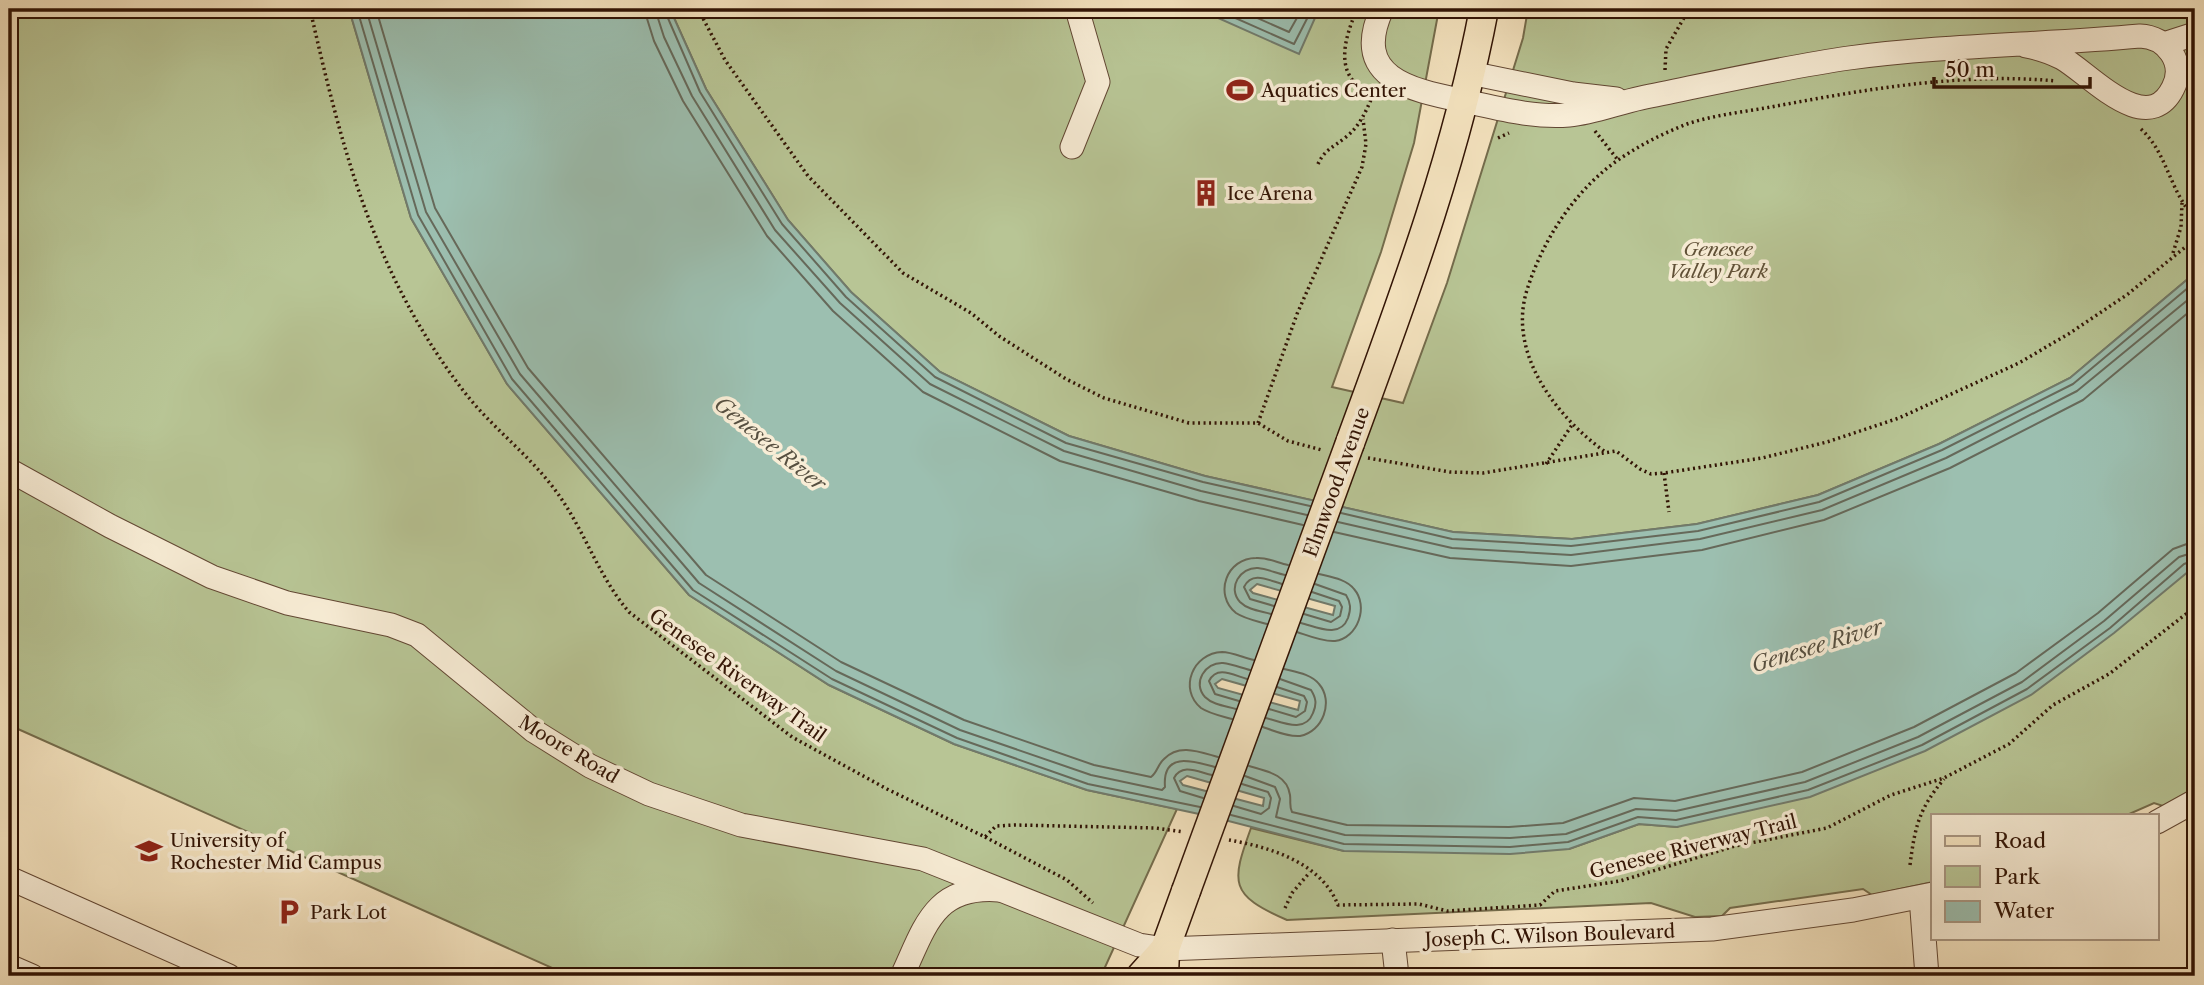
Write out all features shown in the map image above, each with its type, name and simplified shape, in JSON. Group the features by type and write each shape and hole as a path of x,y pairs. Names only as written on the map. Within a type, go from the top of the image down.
{"main road":[{"name":"Elmwood Avenue","path":"1140,976 1165,963 1186,891 1413,270 1464,101 1484,9"}],"street":[{"path":"1072,147 1098,82 1077,9"},
{"path":"1382,9 1372,42 1374,54 1387,75 1409,88 1517,112 1566,116 1637,99 1849,58 2140,36 2164,44 2195,34"},
{"path":"2026,46 2063,58 2123,102 2140,108 2159,103 2169,95 2175,84 2175,60 2164,44"},
{"path":"1471,73 1573,94 1637,99"},
{"name":"Moore Road","path":"9,470 120,532 212,577 287,603 391,625 417,635 534,731 590,765 649,794 741,825 923,859 1007,890 1127,942 1165,963"},
{"path":"2158,821 2195,801"},
{"path":"9,878 229,976"},
{"path":"902,976 928,919 941,903 953,896 978,889 1007,890"},
{"path":"1927,896 1927,976"},
{"name":"Joseph C. Wilson Boulevard","path":"1165,963 1393,940 1712,929 1927,896"},
{"path":"1393,940 1397,976"},
{"path":"9,966 32,976"}],"path":[{"name":"Genesee Riverway Trail","path":"310,9 352,173 372,231 397,287 466,394 497,430 538,468 566,505 618,600 643,623 792,737 887,789 1067,880 1101,910"},
{"path":"1318,164 1323,153 1347,137 1363,119 1373,95 1353,83 1344,64 1344,44 1355,9"},
{"path":"1665,74 1666,49 1689,9"},
{"path":"1604,451 1572,425 1547,390 1527,350 1521,327 1522,305 1535,263 1552,233 1583,194 1618,160 1648,141 1690,124 1804,101 1957,82 2026,79 2062,82"},
{"path":"1258,423 1297,314 1362,167 1366,144 1363,119"},
{"path":"2141,129 2157,148 2182,200 2195,218"},
{"path":"2173,255 2181,227 2182,200"},
{"path":"1545,464 1572,425"},
{"path":"1664,473 1670,512"},
{"name":"Genesee Riverway Trail","path":"1223,839 1267,848 1292,859 1332,894 1338,905 1419,904 1447,911 1541,905 1547,896 1555,891 1620,881 1735,846 1827,828 1891,795 1944,778 2009,744 2053,705 2109,674 2195,607"},
{"path":"1910,865 1914,829 1924,802 1944,778"},
{"path":"985,837 996,826 1015,825 1156,828 1197,834"},
{"path":"1285,908 1292,893 1310,872"},
{"path":"2058,976 2064,974"}],"green space":[{"path":"9,9 349,9 411,218 507,384 689,595 829,685 954,744 1087,790 1177,809 1101,976 570,976 9,725"},
{"name":"Genesee Valley Park","path":"670,9 1439,9 1414,143 1381,252 1332,387 1403,403 1447,283 1523,38 1528,9 2195,9 2195,273 2070,378 1939,444 1818,495 1697,524 1572,539 1453,532 1205,476 1069,436 940,372 851,292 788,220 706,89"},
{"path":"2195,566 2195,614 2187,624 2195,638 2195,788 2163,806 2154,803 2129,814 1931,814 1931,882 1872,895 1863,889 1730,908 1722,916 1695,917 1651,903 1287,920 1254,903 1245,894 1238,875 1251,828 1344,851 1569,849 1639,824 1677,827"}],"water":[{"name":"Genesee River","path":"349,9 670,9 706,89 788,220 851,292 940,372 1069,436 1205,476 1453,532 1572,539 1697,524 1818,495 1939,444 2070,378 2195,273 2195,566 2114,633 2031,695 1925,751 1810,797 1677,827 1639,824 1569,849 1510,854 1344,851 1213,817 1087,790 954,744 829,685 689,595 507,384 411,218","holes":["1257,584 1335,606 1333,615 1253,593 1250,590","1222,679 1300,701 1298,710 1218,688 1215,684","1187,776 1264,798 1263,806 1183,785 1180,781"]},
{"path":"1198,9 1319,9 1299,54"}],"place":[{"name":"Aquatics Center","path":"1240,90"},
{"name":"Ice Arena","path":"1206,193"},
{"name":"University of Rochester Mid Campus","path":"149,851"},
{"name":"Park Lot","path":"289,912"}]}
